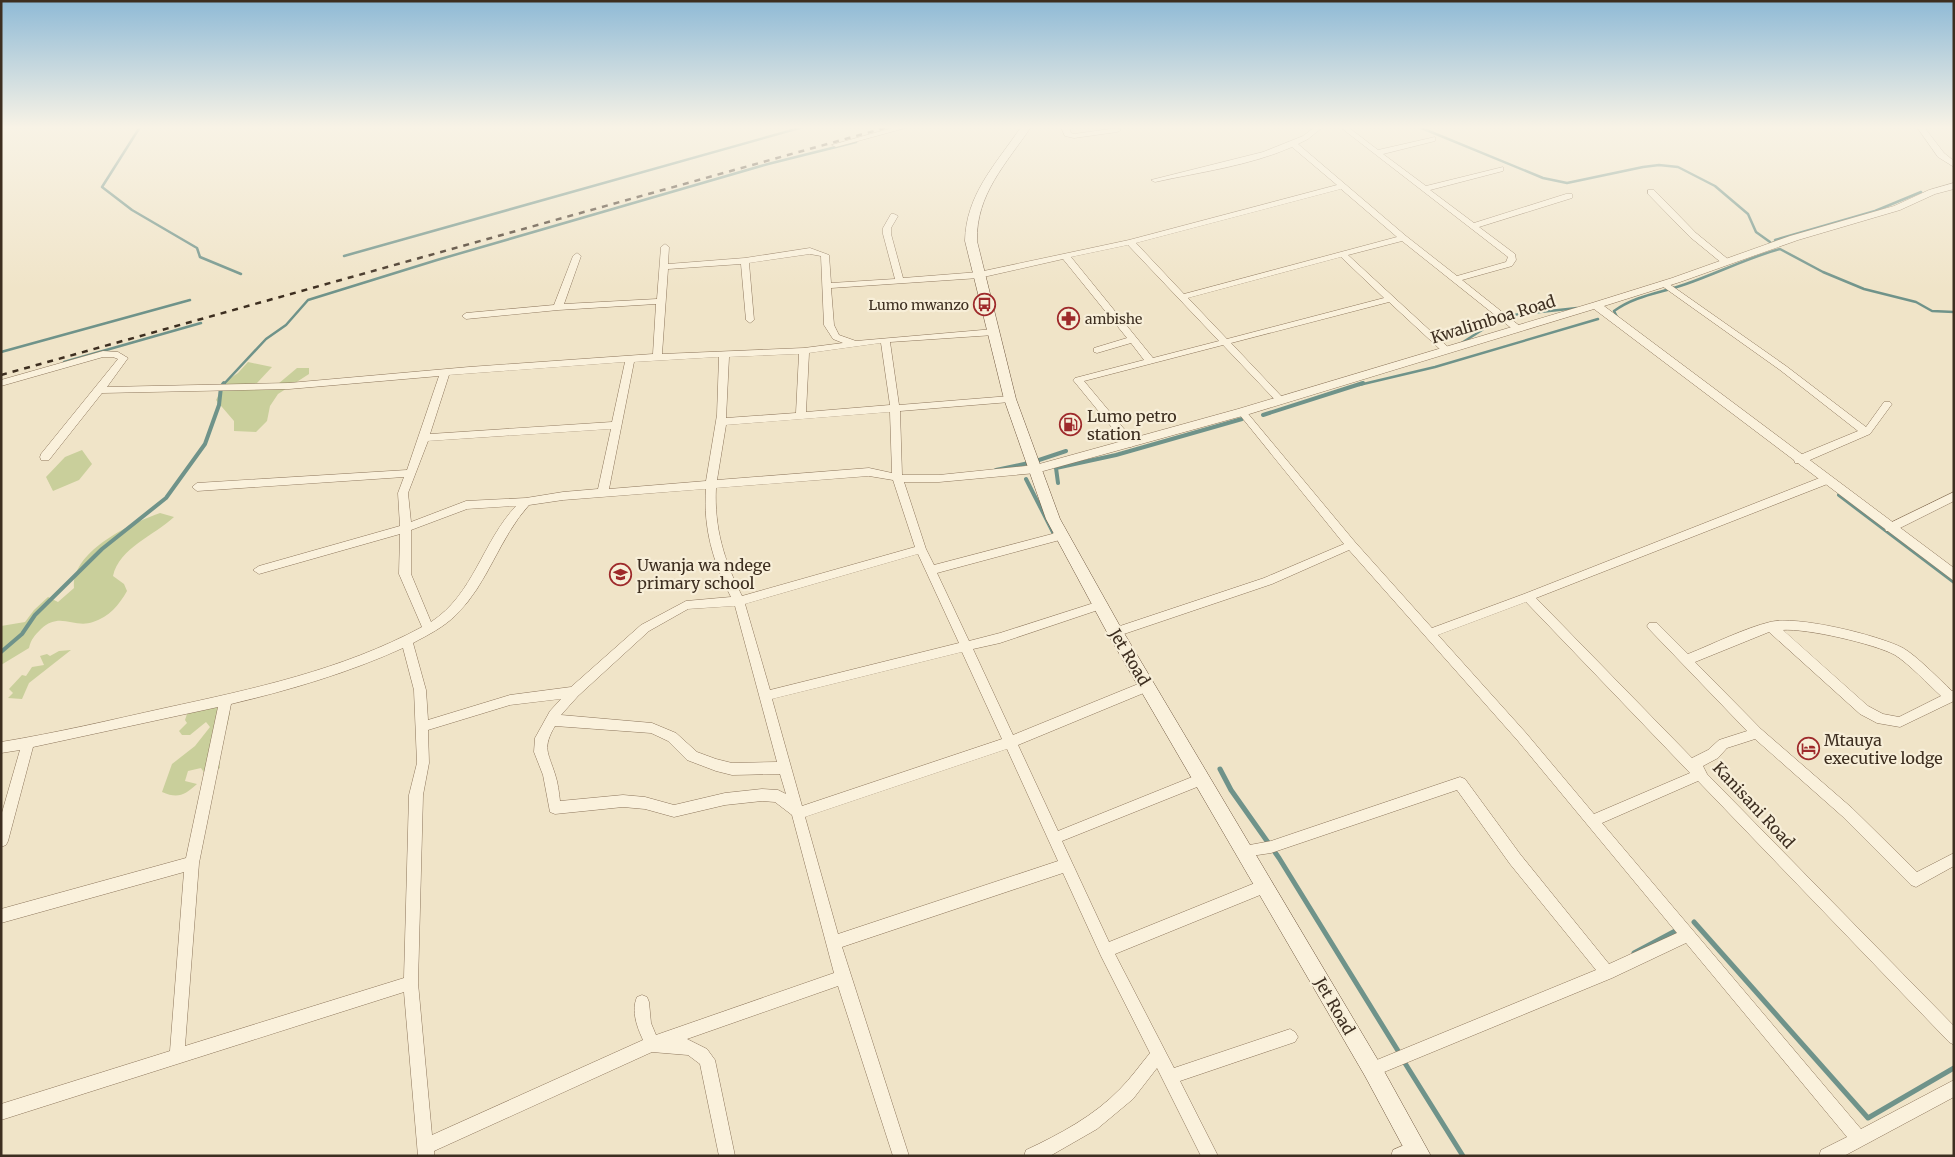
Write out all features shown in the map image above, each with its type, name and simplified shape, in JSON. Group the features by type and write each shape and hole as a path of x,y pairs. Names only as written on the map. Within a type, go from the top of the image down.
{"main road":[{"name":"Jet Road","path":"990,181 974,210 971,240 1010,399 1053,519 1115,632 1372,1069 1418,1152"}],"street":[{"path":"1338,181 1403,238 1518,329"},
{"path":"1414,181 1510,253 1512,260 1509,264 1457,279"},
{"path":"1425,189 1455,181"},
{"path":"827,286 979,275 1130,242 1344,186"},
{"name":"Kwalimboa Road","path":"1036,469 1281,401 1665,284 1794,238 1896,208 1932,192 1954,186"},
{"path":"1651,192 1693,236 1726,262"},
{"path":"1473,226 1569,196"},
{"path":"894,216 887,228 887,234 900,282"},
{"path":"1182,297 1403,238"},
{"path":"1130,242 1281,401"},
{"path":"657,357 664,247"},
{"path":"664,267 745,262 810,251 822,252 825,254 831,330 836,337 845,342 857,344"},
{"path":"1342,254 1446,350"},
{"path":"558,307 577,256"},
{"path":"1066,257 1151,362"},
{"path":"745,262 750,320"},
{"path":"1665,284 1783,368 1866,432"},
{"path":"1131,444 1078,381 1106,372 1227,343 1391,299"},
{"path":"466,316 558,307 662,301"},
{"path":"1596,305 1954,576"},
{"path":"102,390 288,386 657,357 804,351 885,340 994,332"},
{"path":"1097,350 1133,339"},
{"path":"885,340 895,410 897,478 921,550 968,647 1106,951 1157,1056 1170,1077 1210,1156"},
{"path":"801,416 804,351"},
{"path":"1,383 92,356 109,354 123,358 102,390 64,432 45,457"},
{"path":"724,354 722,422 712,484 711,513 715,545 722,569 739,601 799,813 833,943 901,1156"},
{"path":"603,493 630,359"},
{"path":"428,628 406,574 406,528 403,493 409,473 424,438 445,373"},
{"path":"722,422 895,410 1010,399"},
{"path":"1799,460 1866,432 1873,427 1879,412 1887,404"},
{"path":"1242,412 1351,545 1431,633 1592,821 1858,1138"},
{"path":"424,438 616,425"},
{"path":"259,570 406,528 466,505 526,502 563,496 869,472 886,473 897,478 925,479 1036,469"},
{"path":"197,487 409,473"},
{"path":"1431,633 1528,598 1826,480"},
{"path":"1890,528 1954,496"},
{"path":"1,748 226,700 334,672 407,641 452,612 468,592 511,516 526,502"},
{"path":"931,570 1056,537 1061,533"},
{"path":"1115,632 1268,581 1351,545"},
{"path":"799,813 778,796 762,795 725,799 674,811 645,802 623,801 555,808 549,775 540,752 541,738 552,720 574,692 645,628 686,605 739,601 921,550"},
{"name":"Kanisani Road","path":"1528,598 1702,774 1807,889 1954,1037"},
{"path":"765,696 968,647 1100,605"},
{"path":"1687,660 1771,626 1787,625 1864,639 1899,652 1952,696 1900,722 1881,719 1864,710 1771,626"},
{"path":"1653,626 1757,733 1847,812 1916,880 1954,859"},
{"path":"407,641 420,690 422,727 423,763 416,795 411,983 426,1151 652,1044 843,976"},
{"path":"799,813 1011,742 1148,686"},
{"path":"422,727 510,700 574,692"},
{"path":"177,1057 192,863 206,785 226,700"},
{"path":"552,720 652,728 672,737 692,756 716,766 732,769 786,768"},
{"path":"1592,821 1702,774 1694,764 1696,761 1713,754 1723,744 1757,733"},
{"path":"1,841 28,743"},
{"path":"1055,838 1202,779"},
{"path":"1244,851 1271,847 1460,783 1515,860 1607,973"},
{"path":"1,916 192,863"},
{"path":"833,943 1066,865"},
{"path":"1106,951 1265,886"},
{"path":"1372,1069 1607,973 1688,935"},
{"path":"1,1112 411,983"},
{"path":"642,1002 644,1023 652,1044"},
{"path":"1170,1077 1290,1037"},
{"path":"652,1044 681,1045 699,1050 707,1060 727,1156"},
{"path":"1032,1156 1049,1152 1103,1115 1125,1096 1157,1056"},
{"path":"1827,1156 1954,1088"},
{"path":"1399,1156 1418,1152"}],"green space":[{"path":"248,362 272,367 257,383 278,384 297,368 309,368 309,374 278,394 270,406 267,421 256,432 234,431 234,421 216,400 226,381 238,373"},
{"path":"82,450 92,464 79,480 53,491 46,477 65,457"},
{"path":"160,513 174,517 130,550 117,566 113,576 124,584 127,591 113,610 99,620 86,624 54,621 35,635 29,648 1,665 1,626 25,622 34,610 48,597 58,602 74,588 76,575 82,562 105,540 134,524"},
{"path":"71,650 29,683 22,699 8,698 13,693 9,689 22,675 26,676 32,667 44,665 40,656 47,654 50,656 59,651"},
{"path":"209,703 230,713 227,726 217,737 220,768 205,774 201,768 188,771 185,781 197,784 181,795 162,792 172,764 195,746 210,727 206,722 190,735 182,735 179,731 187,723 185,720 187,714"}],"waterway":[{"path":"106,181 102,187 132,210 197,248 200,257 241,274"},
{"path":"344,256 611,181"},
{"path":"223,385 266,339 286,325 308,300 437,260 709,181"},
{"path":"1557,181 1567,183 1577,181"},
{"path":"1705,181 1715,186 1748,214 1756,232 1770,242"},
{"path":"1772,243 1776,242 1775,240 1875,211 1921,192"},
{"path":"1617,317 1614,311 1631,301 1686,284 1780,249 1823,272 1864,289 1916,302 1932,311 1954,312"},
{"path":"1,352 190,300"},
{"path":"1460,344 1504,316 1577,308"},
{"path":"1359,385 1435,367 1598,319"},
{"path":"64,362 201,323"},
{"path":"1,652 22,634 35,615 102,549 166,498 205,444 219,405 221,387 224,383"},
{"path":"1263,415 1363,383"},
{"path":"1058,483 1056,468 1116,455 1242,419"},
{"path":"996,470 1033,462 1066,451"},
{"path":"1026,479 1056,538"},
{"path":"1839,495 1954,582"},
{"path":"1220,769 1231,790 1279,858 1400,1054"},
{"path":"1694,922 1868,1118 1954,1068"},
{"path":"1634,953 1679,929"},
{"path":"1403,1060 1463,1156"}],"railway":[{"path":"1,375 695,181"}],"place":[{"name":"Lumo mwanzo","path":"985,305"},
{"name":"ambishe","path":"1069,319"},
{"name":"Lumo petro station","path":"1071,425"},
{"name":"Uwanja wa ndege primary school","path":"621,574"},
{"name":"Mtauya executive lodge","path":"1808,749"}]}
